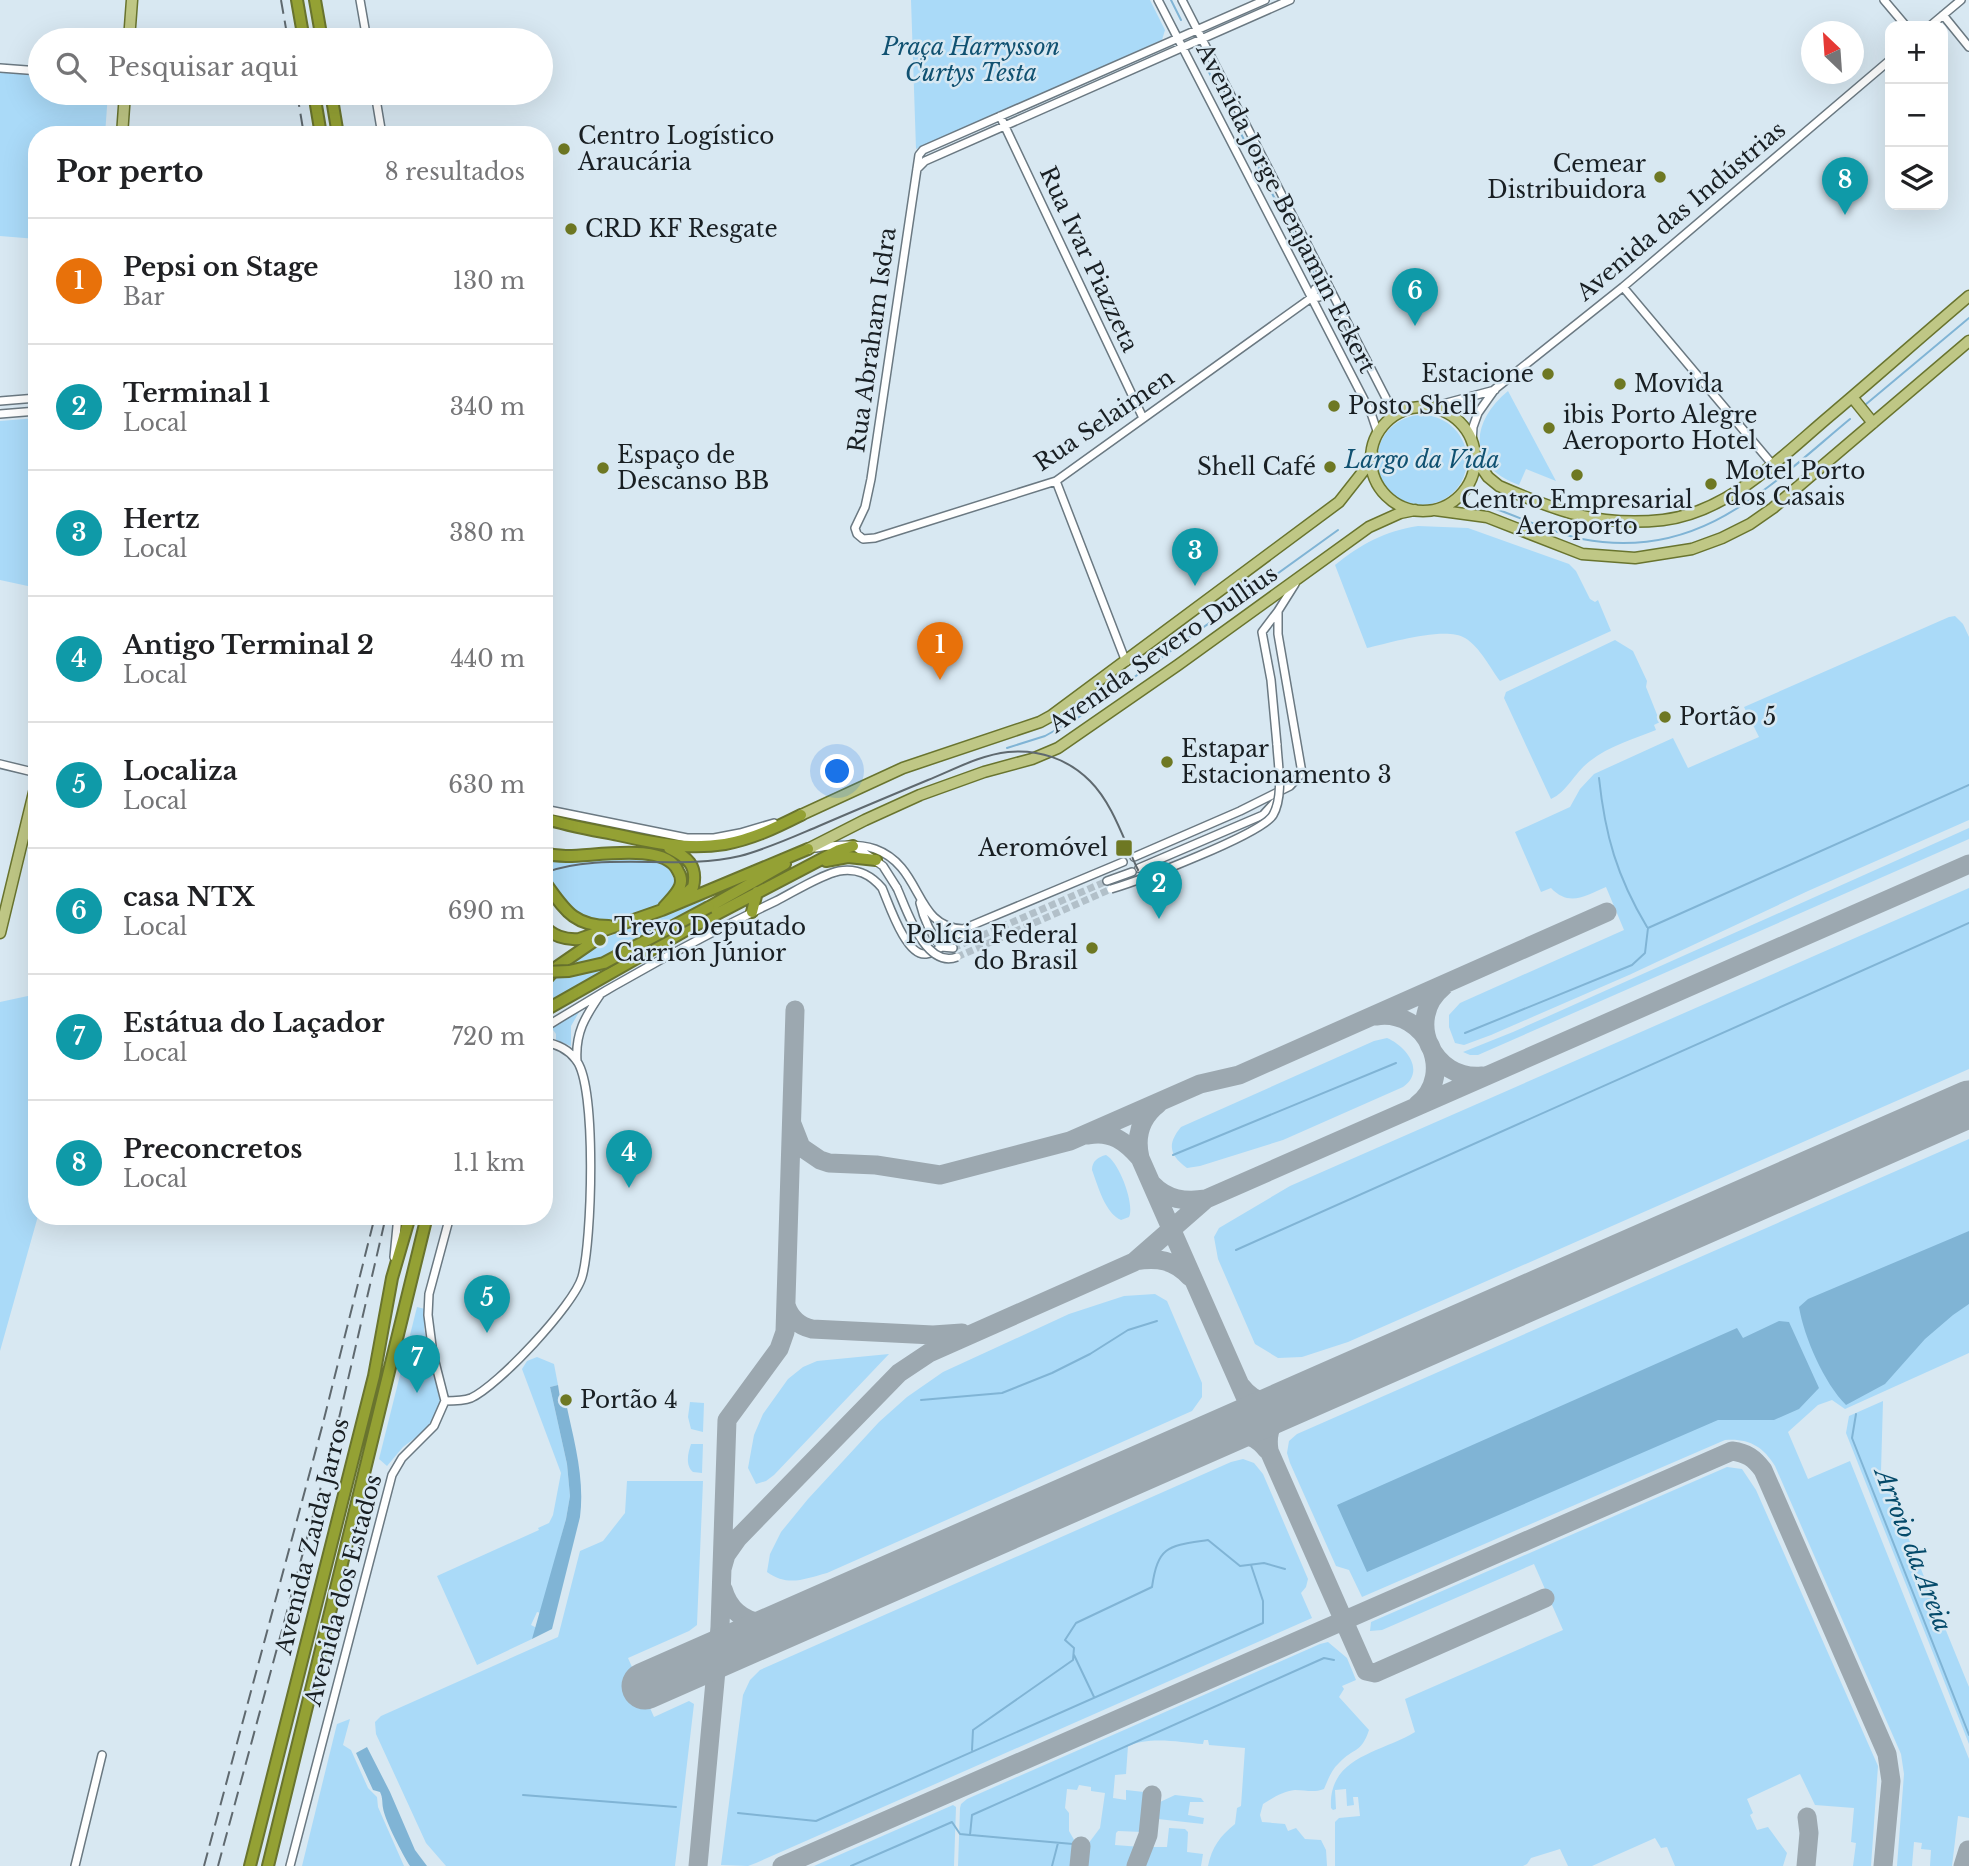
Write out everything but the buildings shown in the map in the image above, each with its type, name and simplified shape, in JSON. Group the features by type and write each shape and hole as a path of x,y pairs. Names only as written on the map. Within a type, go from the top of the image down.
{"highway":[{"path":"297,0 302,28"},
{"path":"315,0 320,28"},
{"path":"316,105 320,126"},
{"path":"333,105 336,126"},
{"path":"553,821 666,846 701,847 726,844 761,834 801,815"},
{"path":"553,823 564,824"},
{"path":"662,910 690,892 695,881 695,870 689,858 666,846"},
{"path":"553,1006 757,892 839,850 853,846"},
{"path":"553,972 604,963 764,878 808,849"},
{"path":"553,933 569,940 579,939 620,926 808,849"},
{"path":"553,854 566,856 629,852 654,855 672,863 677,868 681,882 679,889 662,910"},
{"path":"806,866 848,857 876,860"},
{"path":"752,912 757,892"},
{"path":"553,894 567,913 580,922 591,926 620,926"},
{"path":"553,972 587,945 620,926"},
{"path":"392,1278 403,1225"},
{"name":"Avenida Zaida Jarros","path":"250,1866 374,1376 392,1278 407,1225"},
{"name":"Avenida Zaida Jarros","path":"268,1866 425,1225"}],"main road":[{"path":"130,28 132,0"},
{"path":"123,126 124,105"},
{"path":"1475,458 1488,477 1499,486 1565,513 1600,520 1638,521 1672,518 1703,509 1736,491 1772,464 1969,296"},
{"path":"1435,510 1446,506 1464,491 1474,469 1472,442 1467,432 1450,415 1428,408 1402,412 1391,419 1378,434 1371,464 1378,486 1394,502 1415,510 1486,517 1583,554 1635,558 1692,549 1722,538 1765,513 1969,341"},
{"path":"1852,397 1873,423"},
{"name":"Avenida Severo Dullius","path":"801,815 903,768 1040,722 1126,662 1339,502 1365,469 1372,453"},
{"name":"Avenida Severo Dullius","path":"808,849 920,795 1058,748 1369,527 1400,513 1415,510"},
{"path":"0,933 28,817"}],"street":[{"path":"360,0 365,28"},
{"name":"Avenida Jorge Benjamin Eckert","path":"1158,0 1371,413 1378,434"},
{"name":"Avenida Jorge Benjamin Eckert","path":"1182,0 1388,402 1402,412"},
{"path":"1000,116 1265,0"},
{"path":"917,170 925,161 1290,0"},
{"path":"1884,0 1902,21"},
{"path":"1936,21 1961,0"},
{"path":"1943,15 1969,47"},
{"name":"Avenida das Indústrias","path":"1472,442 1478,412 1495,390 1623,286 1885,64"},
{"path":"0,68 28,70"},
{"path":"377,105 380,126"},
{"name":"Rua Ivar Piazzeta","path":"1000,116 1143,418"},
{"name":"Rua Abraham Isdra","path":"857,534 855,528 865,507 871,479 919,155 923,150 1000,116"},
{"path":"1623,286 1772,464"},
{"name":"Rua Selaimen","path":"857,534 863,539 875,538 1056,481 1311,298 1315,289 1329,287"},
{"name":"Avenida das Indústrias","path":"1428,408 1495,390"},
{"path":"0,401 28,399"},
{"path":"0,414 28,412"},
{"path":"1056,481 1126,662"},
{"path":"1111,890 1226,843 1268,822 1275,812 1278,796 1278,745 1271,680 1262,632 1295,583 1313,566"},
{"path":"1134,857 1290,786 1302,773 1278,634 1278,611"},
{"path":"0,764 28,772"},
{"path":"1107,881 1263,816 1274,803"},
{"name":"Avenida Severo Dullius","path":"553,811 687,838 740,834 801,815"},
{"path":"808,849 853,846 873,848 898,863 912,879 931,916 948,929 960,931 970,937"},
{"path":"853,846 876,860 889,873 919,935 931,951 939,958 957,957"},
{"path":"553,1022 602,991 752,912 837,872 861,872 869,875 882,888 908,946 919,954 928,954 960,931 1122,862"},
{"path":"918,893 925,923 941,947"},
{"path":"941,947 953,948"},
{"path":"448,1225 429,1294 428,1315 433,1354 445,1401 461,1401 478,1394 514,1364 536,1341 582,1280 588,1244 590,1110 584,1076 578,1060 578,1034 581,1024 602,991"},
{"path":"553,1045 566,1050 578,1060"},
{"path":"392,1278 397,1225"},
{"name":"Avenida dos Estados","path":"290,1866 392,1475 409,1450 434,1426 445,1401"},
{"path":"75,1866 102,1755"}],"green space":[{"name":"Praça Harrysson Curtys Testa","path":"911,0 1150,0 1165,30 1162,40 916,149"},
{"path":"0,72 28,74 28,105 107,105 106,126 28,126 28,238 0,236"},
{"path":"1508,391 1556,481 1526,469 1519,485 1502,477 1490,467 1483,456 1481,430 1486,417 1495,403"},
{"name":"Largo da Vida","path":"1422,415 1439,419 1454,428 1463,443 1467,460 1463,477 1454,492 1439,501 1422,505 1405,501 1390,492 1381,477 1377,460 1381,443 1390,428 1405,419"},
{"path":"28,419 28,586 0,580 0,421"},
{"path":"1418,526 1468,528 1569,564 1576,571 1590,599 1595,602 1598,600 1611,631 1500,681 1475,647 1465,638 1456,635 1417,637 1367,648 1335,565 1374,540 1395,531"},
{"path":"1955,616 1963,624 1969,637 1969,820 1491,1035 1464,1045 1455,1043 1449,1027 1449,1015 1460,1003 1624,930 1606,887 1577,898 1564,897 1551,888 1541,892 1515,832 1570,807 1580,789 1594,774 1673,738 1688,768 1759,737 1744,707"},
{"path":"1615,640 1633,651 1647,681 1646,687 1660,722 1654,725 1656,730 1597,756 1562,792 1551,799 1504,698 1506,692"},
{"path":"1969,828 1969,839 1478,1055 1463,1052 1513,1032"},
{"path":"623,855 650,858 665,865 670,871 675,889 659,908 630,919 608,923 593,922 572,913 553,888 553,858"},
{"path":"1969,888 1969,1069 1348,1342 1302,1357 1278,1358 1255,1344 1218,1259 1214,1237 1219,1228 1290,1186"},
{"path":"703,898 710,909 553,1000 553,978 559,971 596,944 638,923"},
{"path":"28,996 28,1225 35,1225 0,1351 0,1002"},
{"path":"582,1007 571,1026 571,1046 556,1040 553,1024"},
{"path":"1387,1038 1401,1047 1411,1059 1413,1074 1403,1087 1283,1140 1200,1166 1187,1168 1174,1154 1172,1144 1181,1127 1374,1041"},
{"path":"1969,1139 1969,1353 1845,1409 1832,1400 1818,1405 1788,1432 1808,1479 1850,1461 1969,1759 1969,1818 1958,1816 1952,1866 1930,1866 1931,1850 1921,1849 1922,1843 1914,1842 1912,1866 1897,1866 1904,1774 1901,1754 1775,1466 1760,1448 1748,1442 1725,1440 1362,1597 1349,1570 1336,1566 1287,1453 1289,1441 1297,1434"},
{"path":"1106,1155 1121,1174 1128,1194 1129,1217 1121,1220 1106,1205 1092,1170 1096,1160"},
{"path":"1155,1294 1167,1301 1202,1383 1202,1397 1192,1411 827,1573 789,1580 767,1572 770,1554 781,1532 879,1422 907,1397 943,1372 1069,1314 1124,1296"},
{"path":"417,1307 425,1309 424,1329 441,1406 427,1429 403,1447 387,1466 379,1459"},
{"path":"889,1354 774,1475 756,1484 748,1468 754,1435 763,1414 788,1379 803,1367 817,1361"},
{"path":"537,1357 554,1364 558,1385 550,1387 567,1464 570,1496 566,1519 541,1613 537,1612 531,1625 537,1628 532,1639 477,1665 437,1576 539,1530 538,1528 549,1523 553,1515 561,1473 522,1369 527,1361"},
{"path":"1883,1401 1881,1471 1969,1687 1969,1744 1846,1433 1849,1416"},
{"path":"690,1402 704,1403 703,1432 691,1429 688,1417"},
{"path":"691,1444 703,1444 702,1473 693,1472 689,1466"},
{"path":"1243,1459 1254,1463 1263,1474 1308,1579 1301,1593 1312,1618 756,1863 748,1866 721,1865 743,1695 750,1680 760,1670"},
{"path":"1727,1467 1742,1469 1756,1490 1878,1766 1871,1866 1853,1866 1856,1843 1851,1842 1854,1808 1815,1805 1800,1774 1747,1799 1757,1830 1768,1827 1787,1853 1783,1866 1675,1866 1667,1847 1661,1848 1655,1838 1592,1866 1568,1866 1560,1849 1531,1858 1523,1866 1335,1866 1335,1822 1339,1818 1360,1816 1358,1797 1353,1797 1354,1805 1347,1806 1346,1789 1335,1790 1336,1809 1333,1810 1332,1791 1338,1777 1359,1758 1415,1732 1405,1699 1563,1630 1534,1564 1382,1630 1370,1631 1371,1622"},
{"path":"627,1481 703,1481 697,1625 628,1658 654,1717 689,1701 694,1704 675,1866 446,1866 426,1843 376,1734 375,1722 381,1716 558,1637 580,1551 603,1541 625,1513"},
{"path":"1328,1642 1347,1658 1356,1680 1342,1686 1344,1689 1339,1697 1369,1730 1366,1738 1360,1747 1336,1766 1324,1789 1282,1793 1263,1804 1260,1815 1262,1822 1285,1824 1288,1831 1296,1828 1305,1839 1321,1840 1326,1850 1327,1866 1208,1866 1217,1842 1235,1824 1237,1808 1241,1806 1245,1748 1209,1745 1208,1740 1204,1740 1203,1744 1155,1740 1128,1746 1126,1774 1115,1775 1113,1798 1126,1800 1126,1790 1147,1794 1143,1832 1116,1833 1115,1845 1141,1847 1130,1866 1086,1866 1088,1844 1100,1828 1105,1793 1091,1791 1091,1787 1079,1785 1077,1790 1067,1789 1065,1808 1069,1813 1069,1831 1077,1845 1077,1866 958,1866 960,1808 967,1799"},
{"path":"350,1719 343,1745 351,1750 368,1788 377,1797 378,1807 404,1866 302,1866 337,1724"},
{"path":"1175,1795 1201,1798 1204,1802 1190,1802 1188,1815 1204,1818 1203,1824 1158,1819 1160,1802"},
{"path":"953,1805 956,1807 954,1866 814,1866"},
{"path":"1169,1828 1185,1829 1188,1832 1187,1852 1203,1854 1201,1866 1141,1866 1151,1847 1167,1847"}],"shaded area":[{"path":"1969,1231 1969,1304 1925,1339 1885,1384 1846,1405 1830,1385 1816,1359 1799,1307 1808,1299"},
{"path":"1779,1321 1789,1322 1819,1388 1799,1409 1774,1420 1718,1420 1367,1572 1337,1505 1737,1328 1743,1338"},
{"path":"558,1385 561,1404 566,1403 578,1460 580,1517 552,1629 532,1639 570,1496 567,1464 550,1387"},
{"path":"367,1747 415,1850 427,1866 410,1866 395,1838 384,1814 382,1796 380,1792 373,1790 356,1753"}],"waterway":[{"path":"1171,0 1181,20"},
{"path":"1200,55 1315,276"},
{"path":"1865,405 1969,318"},
{"path":"1496,509 1549,530 1582,539 1624,543 1662,540 1697,529 1729,513 1790,470 1850,419"},
{"path":"1007,748 1045,736 1079,717 1338,530"},
{"path":"1599,778 1614,855 1628,891 1647,927"},
{"path":"1465,1033 1632,965 1645,953 1648,928 1969,785"},
{"path":"1236,1250 1969,923"},
{"path":"1173,1155 1396,1063"},
{"path":"921,1400 1002,1393 1052,1373 1090,1354 1128,1330 1157,1321"},
{"name":"Arroio da Areia","path":"1856,1414 1852,1438 1969,1735"},
{"path":"972,1750 973,1730 1073,1660 1074,1648 1065,1640 1076,1623 1152,1587 1158,1563 1168,1550 1175,1546 1208,1540 1240,1566 1264,1563 1285,1569"},
{"path":"738,1813 816,1821 1263,1623 1263,1601 1251,1565"},
{"path":"1074,1655 1094,1697"},
{"path":"851,1866 952,1822 960,1834 970,1835 972,1815 1324,1658 1334,1660"},
{"path":"523,1795 676,1807"},
{"path":"971,1835 1073,1844"},
{"path":"1052,1866 1058,1843"}],"taxiway":[{"path":"722,1569 726,1555 738,1538 899,1373 929,1353 1134,1262 1206,1199 1969,864"},
{"path":"792,1124 801,1147 820,1160 940,1175 1070,1141 1200,1084 1239,1075 1607,912"},
{"path":"1443,987 1431,1000 1426,1015 1425,1031 1430,1045 1438,1058 1450,1069 1465,1075 1482,1076"},
{"path":"698,1866 720,1627 727,1420 779,1349 785,1332 795,1010"},
{"path":"1376,1016 1394,1016 1409,1022 1421,1032 1430,1046 1435,1061 1434,1077 1429,1092 1417,1105"},
{"path":"1158,1104 1147,1115 1140,1128 1140,1158 1366,1671 1375,1673 1545,1598"},
{"path":"1088,1135 1111,1136 1129,1147 1140,1158"},
{"path":"1152,1184 1164,1194 1177,1199 1206,1199"},
{"path":"1135,1261 1151,1259 1172,1263 1190,1277"},
{"path":"786,1305 796,1321 812,1329 933,1335 962,1333"},
{"path":"1241,1386 1253,1397 1266,1402 1297,1399"},
{"path":"1269,1450 1269,1434 1274,1421 1296,1401"},
{"path":"1222,1433 1247,1435 1267,1450"},
{"path":"782,1866 1732,1451 1750,1457 1763,1470 1887,1754 1891,1781 1883,1866"},
{"path":"723,1589 733,1608 748,1620 767,1624 788,1623"},
{"path":"1136,1866 1148,1835 1152,1795"},
{"path":"1806,1866 1809,1833 1807,1817"},
{"path":"1079,1866 1081,1846"},
{"path":"1963,1866 1968,1850"}],"runway":[{"path":"645,1686 1969,1104"}],"tunnel":[{"path":"953,948 1107,881"},
{"path":"957,957 1111,889"}],"tram line":[{"path":"553,871 590,863 691,862 740,856 977,760 1020,751 1063,761 1090,781 1112,812 1138,870"}],"railway":[{"path":"281,0 286,28"},
{"path":"299,105 302,126"},
{"path":"204,1866 322,1427 373,1225"},
{"path":"218,1866 336,1431 384,1225"}],"place":[{"name":"Centro Logístico Araucária","path":"564,149"},
{"name":"Cemear Distribuidora","path":"1660,177"},
{"name":"Preconcretos","path":"1845,215"},
{"name":"CRD KF Resgate","path":"571,229"},
{"name":"casa NTX","path":"1415,326"},
{"name":"Estacione","path":"1548,374"},
{"name":"Movida","path":"1620,384"},
{"name":"Posto Shell","path":"1334,406"},
{"name":"ibis Porto Alegre Aeroporto Hotel","path":"1549,428"},
{"name":"Shell Café","path":"1330,467"},
{"name":"Espaço de Descanso BB","path":"603,468"},
{"name":"Centro Empresarial Aeroporto","path":"1577,475"},
{"name":"Motel Porto dos Casais","path":"1711,484"},
{"name":"Hertz","path":"1195,586"},
{"name":"Pepsi on Stage","path":"940,680"},
{"name":"Portão 5","path":"1665,717"},
{"name":"Estapar Estacionamento 3","path":"1167,762"},
{"name":"Aeromóvel","path":"1124,848"},
{"name":"Terminal 1","path":"1159,919"},
{"name":"Trevo Deputado Carrion Júnior","path":"600,940"},
{"name":"Polícia Federal do Brasil","path":"1092,948"},
{"name":"Antigo Terminal 2","path":"629,1188"},
{"name":"Localiza","path":"487,1333"},
{"name":"Estátua do Laçador","path":"417,1393"},
{"name":"Portão 4","path":"566,1400"}]}
